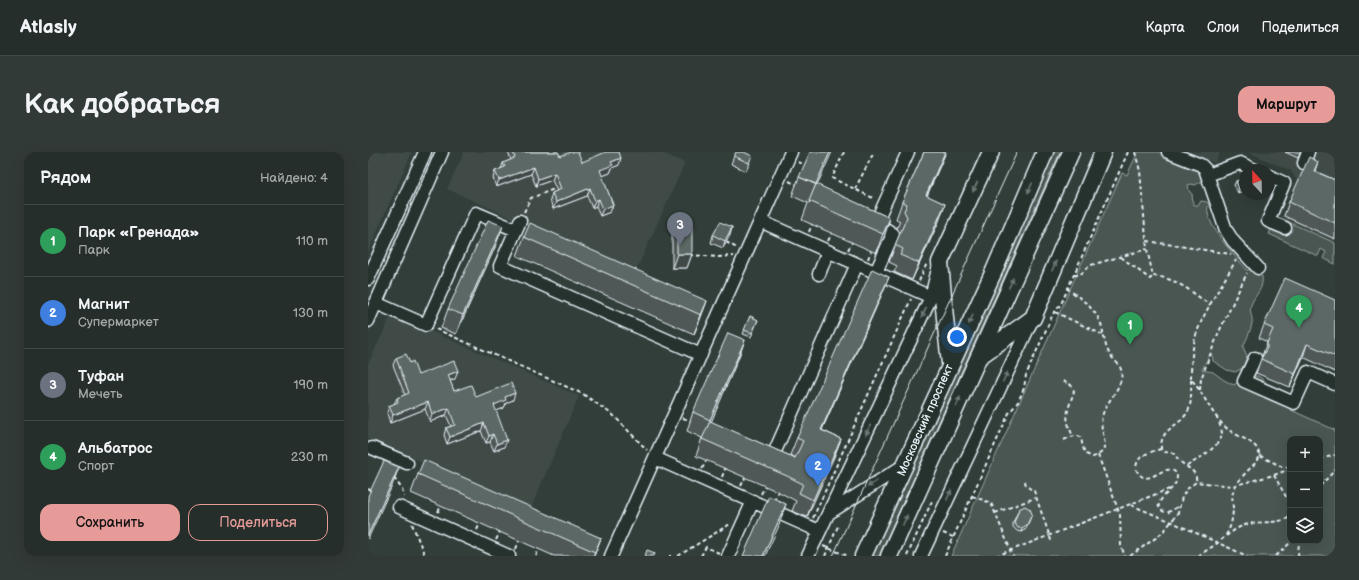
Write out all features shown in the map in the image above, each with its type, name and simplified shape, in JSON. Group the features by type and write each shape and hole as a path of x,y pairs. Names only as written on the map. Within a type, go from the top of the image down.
{"main road":[{"path":"950,364 944,318 934,262 991,152"},
{"name":"Московский проспект","path":"850,555 906,464 950,364 994,271 1046,152"},
{"name":"Московский проспект","path":"889,556 1071,152"},
{"path":"978,357 1033,318 1103,152"}],"street":[{"path":"368,279 425,152"},
{"path":"368,321 442,152"},
{"path":"611,556 701,355 714,334 760,221 791,152"},
{"path":"876,272 893,234 881,226 877,220 908,152"},
{"path":"1168,152 1205,169 1226,230 1254,268"},
{"path":"1208,175 1239,164"},
{"path":"1275,178 1284,182 1268,221 1285,228"},
{"path":"376,303 426,325 476,213 518,226 500,266 701,355"},
{"path":"760,221 931,296"},
{"path":"819,274 828,251"},
{"path":"808,556 814,533 828,513 931,296 934,262"},
{"path":"772,458 857,264"},
{"path":"921,556 1033,318"},
{"path":"1255,358 1244,381 1294,403 1308,372 1335,384"},
{"path":"369,450 407,463"},
{"path":"655,458 770,509 814,533"},
{"path":"828,513 906,464"},
{"path":"724,554 747,514 752,501"},
{"path":"399,507 509,556"}],"path":[{"path":"844,152 832,178 885,204"},
{"path":"855,189 874,152"},
{"path":"945,556 1009,413 1018,402 1024,388 1026,375 1055,312 1061,304 1068,289 1128,152"},
{"path":"1134,152 1140,171 1147,249 1153,276"},
{"path":"518,226 531,198 559,187"},
{"path":"1147,242 1231,254"},
{"path":"1074,275 1080,275 1091,265 1147,249"},
{"path":"687,255 718,257"},
{"path":"1161,449 1161,440 1164,434 1184,417 1189,409 1191,403 1191,360 1198,328 1239,255"},
{"path":"1121,257 1150,279 1153,276 1163,277 1186,288 1210,305"},
{"path":"850,555 829,548 814,533 915,289 934,262"},
{"path":"1200,390 1201,379 1218,334 1254,268"},
{"path":"1064,440 1073,436 1080,437 1082,439 1083,448 1086,454 1093,457 1102,453 1105,443 1101,426 1102,418 1121,379 1121,369 1119,364 1110,355 1101,325 1091,308 1068,289"},
{"path":"1055,312 1103,335"},
{"path":"426,325 583,394 613,416 655,458"},
{"path":"1187,466 1210,451 1222,437 1219,421 1200,390 1191,379"},
{"path":"1063,381 1071,385 1074,391 1067,418 1068,425 1073,436"},
{"path":"1219,421 1231,431 1251,443 1259,450 1260,456 1236,484 1233,490 1231,526 1226,537"},
{"path":"1180,505 1167,513 1162,512 1159,507 1162,498 1175,484 1177,474 1172,469 1166,469 1153,477 1148,478 1141,476 1136,469 1138,460 1151,451 1161,449 1165,452 1173,454 1192,469 1197,479 1196,482"},
{"path":"1098,455 1120,516 1121,546 1125,556"},
{"path":"1323,459 1335,455"},
{"path":"1260,456 1287,468"},
{"path":"1130,556 1157,538 1172,522 1178,513 1182,497 1187,489 1196,482 1232,486 1274,475 1287,469"},
{"path":"1323,483 1335,470"},
{"path":"1274,475 1287,499"},
{"path":"1025,481 1025,484 1033,490 1052,543"},
{"path":"770,509 780,488"},
{"path":"996,556 1172,488"},
{"path":"368,489 372,491"},
{"path":"972,496 992,503 1013,556"},
{"path":"995,513 1036,497"},
{"path":"908,556 932,501"},
{"path":"1130,504 1247,556"},
{"path":"678,556 747,514"},
{"path":"1198,556 1240,527 1252,524 1275,522 1287,518"},
{"path":"825,556 838,526"},
{"path":"1276,556 1289,544"},
{"path":"1298,556 1299,544"},
{"path":"701,556 706,547 724,554"},
{"path":"536,556 539,550"}],"shaded area":[{"path":"368,152 412,152 368,252"},
{"path":"464,152 660,152 685,163 635,273 447,189"},
{"path":"1053,152 1060,152 879,556 869,556 1011,242"},
{"path":"1138,152 1165,152 1192,163 1202,174 1201,182 1195,185 1188,185 1189,191 1192,194 1193,204 1198,206 1201,201 1209,204 1208,211 1214,229 1247,270 1253,269 1262,276 1262,285 1251,305 1250,310 1252,323 1250,332 1243,347 1247,356 1243,368 1235,372 1227,370 1213,361 1212,355 1210,354 1202,370 1213,372 1234,385 1245,377 1258,376 1265,381 1270,393 1291,410 1335,430 1335,556 951,556 1122,173 1127,175"},
{"path":"1190,152 1220,152 1215,163"},
{"path":"1248,152 1335,152 1335,243 1281,218 1297,181 1291,171"},
{"path":"1277,217 1335,243 1335,264 1323,258 1326,252 1321,249 1318,256 1269,234"},
{"path":"392,314 579,396 531,508 368,439 368,364"}],"building":[{"path":"513,152 558,152 560,156 571,152 578,152 582,162 606,152 619,152 621,158 611,162 613,165 600,170 613,205 603,209 599,199 595,201 590,188 556,202 552,193 561,189 555,173 538,179 534,167 499,180 495,171 505,167 503,163 515,158"},
{"path":"736,152 744,152 752,156 749,163 734,156"},
{"path":"810,152 830,152 816,184 799,177"},
{"path":"924,152 945,152 926,195 945,204 919,263 900,255 903,249 895,245 907,217 904,211 907,204 902,202"},
{"path":"1309,157 1318,162 1314,171 1335,180 1335,223 1289,202"},
{"path":"1239,180 1239,189 1236,181"},
{"path":"816,184 890,218 883,234 809,201"},
{"path":"488,220 503,226 463,315 448,309"},
{"path":"677,221 692,221 692,254 677,254"},
{"path":"720,222 732,227 725,241 713,235"},
{"path":"530,223 707,301 701,315 524,237"},
{"path":"872,269 889,277 821,430 841,439 813,500 799,493 803,484 702,439 710,421 795,458 803,441 797,438"},
{"path":"1285,278 1335,300 1335,356 1307,344 1295,374 1261,359 1267,348 1267,343 1273,329 1264,325"},
{"path":"750,316 758,320 752,333 744,330"},
{"path":"728,333 745,340 710,420 693,412"},
{"path":"406,354 410,363 413,361 418,375 454,361 458,371 448,375 454,391 471,385 476,397 511,383 515,393 505,397 506,400 494,405 507,440 497,444 493,434 489,436 484,423 450,437 446,428 455,425 449,408 432,414 428,402 393,415 389,406 398,402 397,398 409,393 396,358"},
{"path":"424,460 601,538 595,552 418,474"},
{"path":"384,461 399,467 368,535 368,496"},
{"path":"769,496 786,504 763,556 743,556"},
{"path":"1025,506 1030,509 1032,514 1027,525 1022,528 1018,528 1014,523 1019,509"},
{"path":"647,550 655,553 654,556 645,556"}],"tram line":[{"path":"833,556 1017,152"}],"place":[{"name":"Туфан","path":"680,245"},
{"name":"Альбатрос","path":"1299,328"},
{"name":"Парк «Гренада»","path":"1130,345"},
{"name":"Магнит","path":"818,486"}]}
